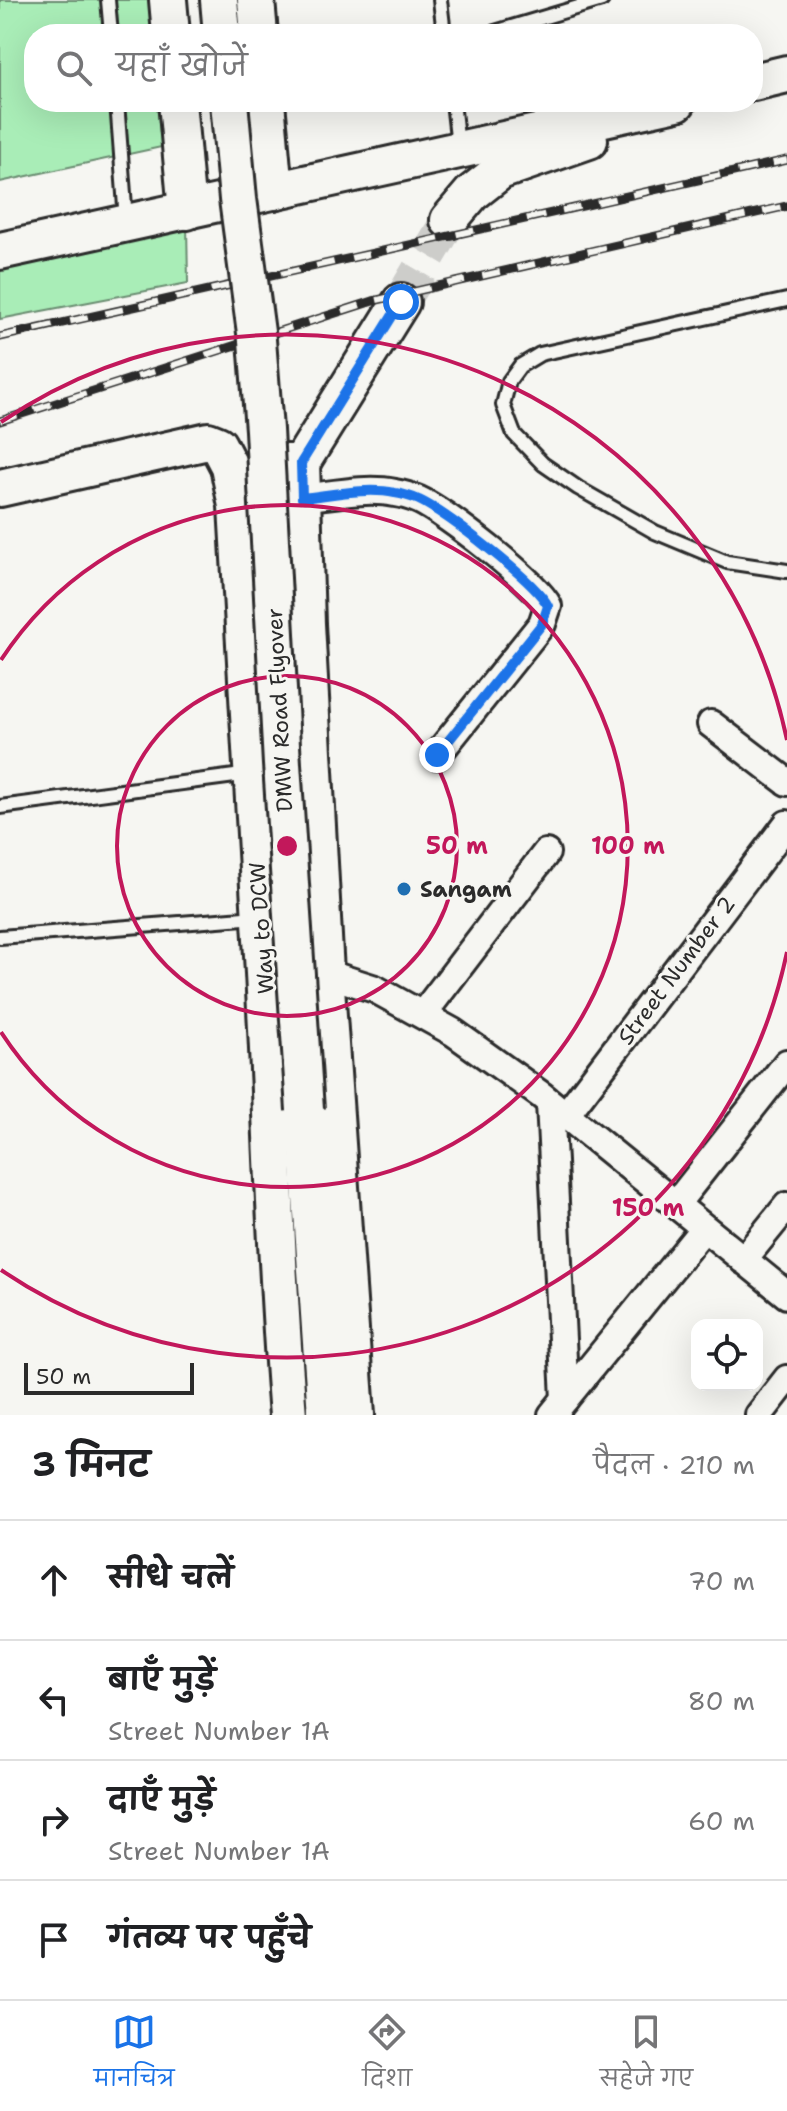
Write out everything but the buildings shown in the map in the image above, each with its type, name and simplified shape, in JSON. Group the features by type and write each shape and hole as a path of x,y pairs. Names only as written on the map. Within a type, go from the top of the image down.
{"street":[{"path":"168,0 170,24"},
{"path":"219,0 221,24"},
{"path":"256,0 258,24"},
{"path":"763,80 787,74"},
{"path":"178,112 187,211"},
{"name":"DMW Road Flyover","path":"230,112 257,340 264,430 289,889 326,1415"},
{"path":"267,112 274,191"},
{"path":"0,251 633,112"},
{"path":"449,220 472,193 500,171 574,147 652,112"},
{"path":"356,1415 325,973 306,624 301,463 401,302"},
{"path":"0,488 208,441 224,455 301,463"},
{"name":"Way to DCW","path":"224,455 237,506 278,1289 288,1415"},
{"path":"302,498 394,492 419,500 498,557 543,595 548,606 542,624 437,755"},
{"path":"711,724 787,782"},
{"name":"Street Number 2","path":"558,1110 787,824"},
{"path":"423,1014 546,853"},
{"path":"325,973 375,989 423,1014 471,1045 558,1110 787,1295"},
{"path":"676,1204 787,1063"},
{"path":"558,1110 558,1407"},
{"path":"743,1260 787,1206"},
{"path":"558,1407 704,1228"},
{"path":"759,1415 787,1379"}],"lane":[{"path":"108,0 110,24"},
{"path":"440,0 443,24"},
{"path":"522,24 602,0"},
{"path":"118,112 126,223"},
{"path":"454,112 459,150"},
{"path":"787,300 540,354 520,366 509,381 503,405 514,434 543,464 578,488 655,532 727,562 787,571"},
{"path":"0,807 250,774"},
{"path":"0,937 260,917"}],"green space":[{"path":"0,0 150,0 153,24 24,24 24,112 162,112 166,146 0,182"},
{"path":"187,223 188,283 0,319 0,261"}],"tunnel":[{"path":"401,302 449,220"}],"railway":[{"path":"0,337 787,160"},
{"path":"0,421 373,301 787,206"}],"place":[{"name":"Sangam","path":"404,889"}],"route":[{"path":"401,302 301,463 302,498 394,492 419,500 498,557 543,595 548,606 542,624 437,755"}]}
